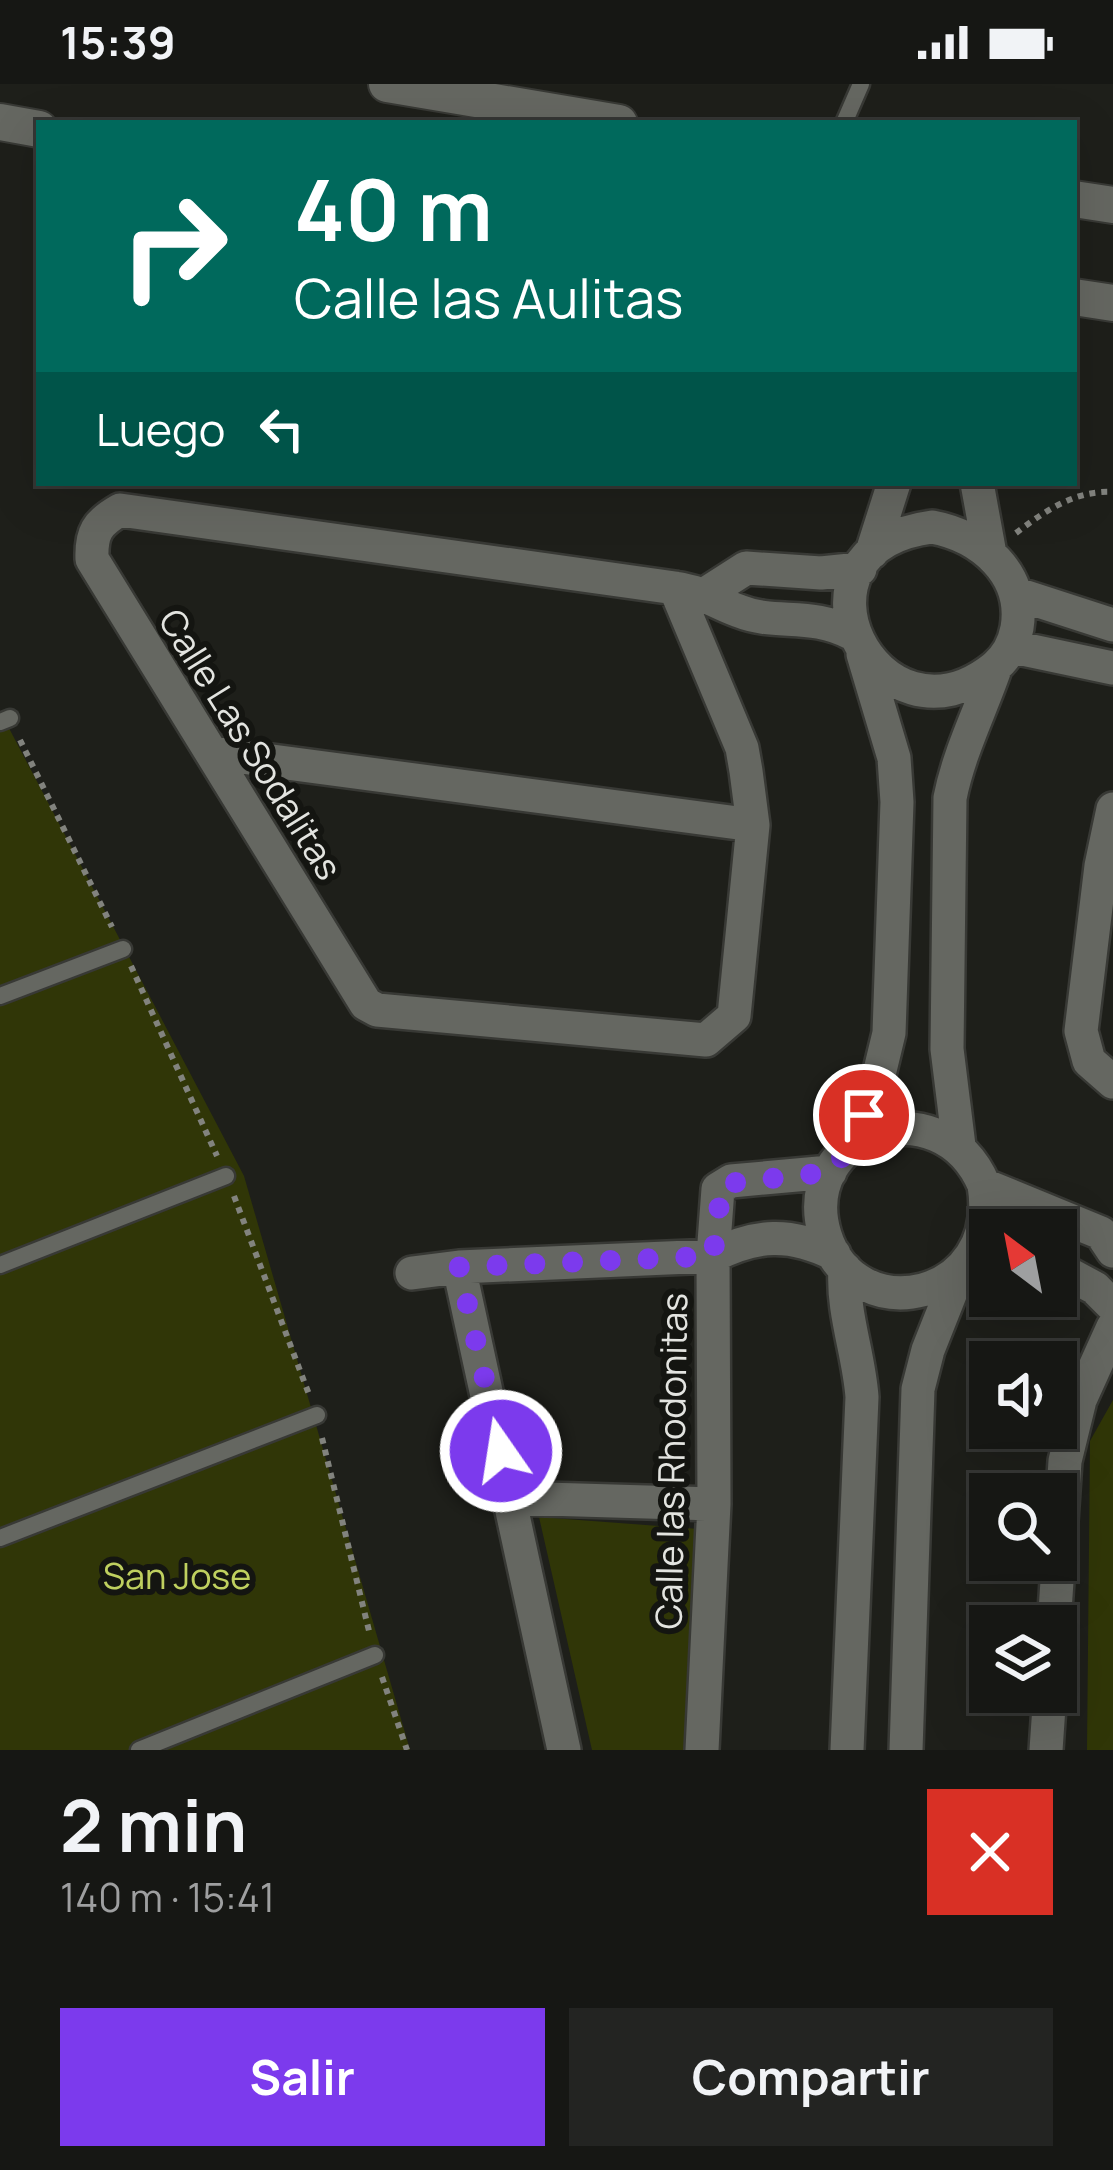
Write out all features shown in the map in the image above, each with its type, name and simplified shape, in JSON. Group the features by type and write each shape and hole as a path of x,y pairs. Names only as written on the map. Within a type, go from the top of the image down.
{"street":[{"path":"387,84 601,120"},
{"path":"0,122 36,128"},
{"path":"1077,199 1113,205"},
{"path":"1077,297 1113,303"},
{"path":"848,1750 862,1397 840,1262 821,1214 877,1083 889,1033 897,802 894,758 848,612 851,589 893,486"},
{"path":"978,486 990,554"},
{"name":"Calle Las Sodalitas","path":"691,591 120,510 101,520 92,538 92,559 366,1004 377,1010 706,1040 734,1016 753,825"},
{"path":"691,591 746,568 821,573 866,560 910,530 932,527 954,531 990,554 1007,572 1019,613 957,763 950,798 947,1049 959,1146"},
{"path":"691,591 742,613 816,619 858,643 878,670 923,689 972,681 1004,656 1113,668"},
{"path":"212,753 753,825 742,748 691,591"},
{"path":"1017,594 1113,625"},
{"path":"1101,1072 1082,1031 1113,809"},
{"path":"841,1159 876,1132 905,1126 934,1132 970,1157 984,1185 987,1209"},
{"name":"Calle las Rhodonitas","path":"702,1750 714,1504 713,1256 718,1189 731,1181 841,1159"},
{"path":"984,1185 1107,1242"},
{"path":"412,1273 713,1256 740,1243 774,1237 809,1242 881,1289 902,1293 922,1291 969,1261"},
{"path":"459,1267 564,1750"},
{"path":"906,1750 918,1389 928,1350 969,1269"},
{"path":"1077,1278 1113,1306"},
{"path":"1055,1605 1065,1461 1080,1400 1113,1328"},
{"path":"512,1498 714,1504"},
{"path":"1046,1750 1049,1713"}],"lane":[{"path":"845,120 861,84"},
{"path":"0,996 122,949"},
{"path":"0,1265 226,1176"},
{"path":"0,1538 316,1415"},
{"path":"139,1750 375,1655"}],"path":[{"path":"990,554 1063,501 1096,491 1113,492"},
{"path":"5,720 122,949 226,1176 316,1415 375,1655 407,1750"}],"green space":[{"name":"San Jose","path":"0,711 244,1176 410,1750 0,1750"},
{"path":"1113,1400 1113,1750 1087,1750 1090,1441"},
{"path":"539,1517 699,1529 690,1750 592,1750"}],"route":[{"path":"501,1451 459,1267 713,1256 722,1184 830,1172 851,1146 864,1115"}]}
